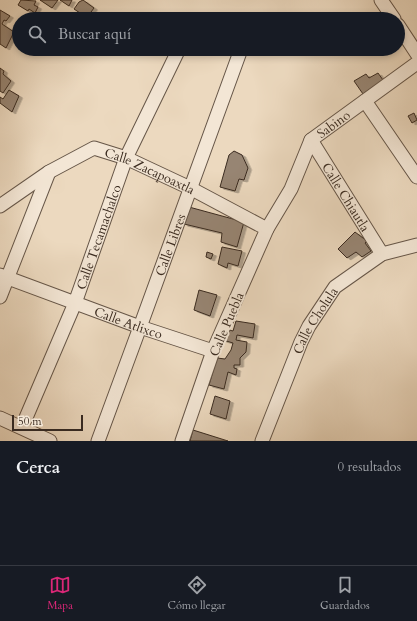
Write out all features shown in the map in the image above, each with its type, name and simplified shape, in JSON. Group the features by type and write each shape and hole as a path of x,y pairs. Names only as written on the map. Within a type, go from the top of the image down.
{"street":[{"path":"381,0 389,12"},
{"path":"405,36 417,54"},
{"name":"Calle Tecamachalco","path":"22,428 75,302 126,158 176,56"},
{"name":"Calle Libres","path":"98,441 239,56"},
{"name":"Sabino","path":"267,229 292,189 311,140 417,63"},
{"path":"365,101 417,177"},
{"name":"Calle Chiautla","path":"311,140 382,254"},
{"name":"Calle Zacapoaxtla","path":"0,206 49,172 94,148 126,158 190,188 267,229"},
{"path":"0,296 4,277 49,172"},
{"name":"Calle Puebla","path":"182,441 213,351 267,229"},
{"name":"Calle Cholula","path":"262,441 301,342 309,326 335,287 382,254 417,245"},
{"name":"Calle Atlixco","path":"4,277 140,327 213,351"},
{"path":"0,418 50,441"}],"building":[{"path":"21,0 36,1 34,5 38,7 36,12 34,12 29,9 28,11 18,5"},
{"path":"40,0 58,0 52,8"},
{"path":"60,0 72,0 69,6"},
{"path":"83,0 94,8 91,12 78,12 74,9 79,2"},
{"path":"0,10 10,16 6,21 4,20 2,24 12,31 12,36 6,48 0,44"},
{"path":"0,68 4,71 3,74 11,81 3,93 0,91"},
{"path":"378,73 383,80 363,94 354,81 366,74 369,78"},
{"path":"9,90 19,96 12,112 0,103 0,97 3,99"},
{"path":"414,113 417,120 412,123 408,116"},
{"path":"234,151 242,155 248,168 244,180 239,179 235,191 220,187 229,155"},
{"path":"189,207 244,222 237,247 221,242 222,233 184,224"},
{"path":"355,232 367,241 365,243 371,251 362,257 356,252 347,258 338,249"},
{"path":"222,247 242,251 238,266 228,263 227,268 218,264"},
{"path":"207,252 213,254 211,259 206,257"},
{"path":"199,290 217,295 210,316 194,310"},
{"path":"236,321 255,324 253,338 237,335 236,340 247,342 246,352 240,358 240,365 234,365 234,368 237,369 236,375 228,372 224,389 209,385 217,358 225,359 231,350 233,343 223,340 225,329 233,331"},
{"path":"215,396 230,401 226,419 210,414"},
{"path":"193,430 228,441 190,441"}]}
